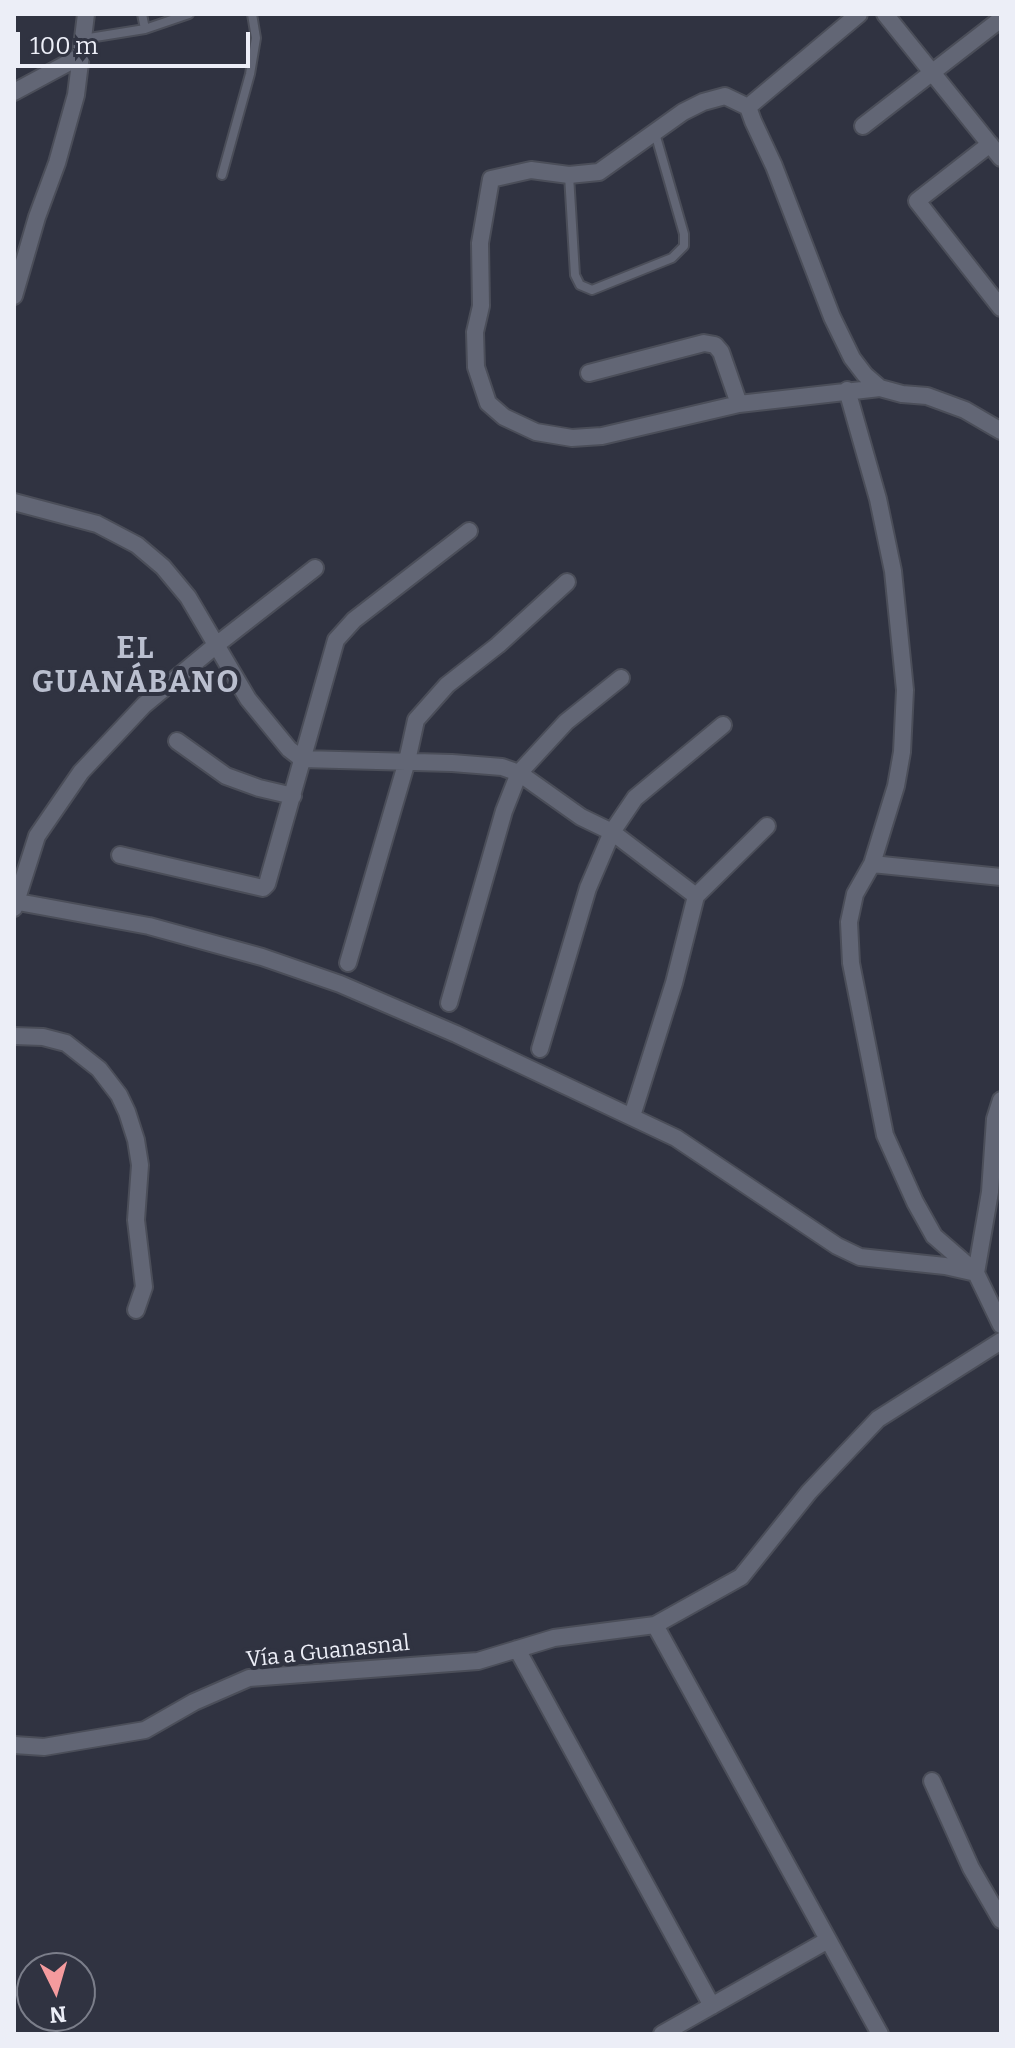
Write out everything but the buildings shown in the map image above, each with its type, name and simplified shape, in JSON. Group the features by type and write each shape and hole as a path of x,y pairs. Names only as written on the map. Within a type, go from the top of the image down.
{"street":[{"path":"14,296 76,95 86,14"},
{"path":"748,107 859,14"},
{"path":"885,14 1001,158"},
{"path":"863,126 1001,19"},
{"path":"14,92 79,57"},
{"path":"880,388 852,358 832,317 748,107 725,96 703,102 683,112 599,172 569,175 531,170 491,179 480,243 481,306 475,332 476,367 488,403 504,417 536,432 572,438 602,436 739,404 880,388 927,396 965,410 1001,431"},
{"path":"990,144 917,201 1001,308"},
{"path":"589,373 704,343 715,345 721,352 739,404"},
{"path":"847,390 878,499 893,571 905,690 902,752 896,786 872,864 855,894 849,922 851,963 885,1135 934,1236 976,1273 1001,1325"},
{"path":"14,502 97,524 137,545 163,567 188,597 215,646 257,710 289,749 302,759 502,767 519,773 581,817 612,832 696,896"},
{"path":"120,855 263,888 267,884 293,796 336,640 354,620 469,531"},
{"path":"315,568 144,705 81,772 37,836 16,905 149,926 262,957 340,984 456,1034 676,1138 837,1246 860,1257 945,1266 976,1273"},
{"path":"348,963 416,720 426,706 567,582"},
{"path":"449,1003 504,811 519,773 566,722 621,678"},
{"path":"540,1049 588,888 612,832 635,798 723,725"},
{"path":"177,741 226,776 293,796"},
{"path":"632,1116 674,983 696,896 767,826"},
{"path":"872,864 1001,877"},
{"path":"14,1036 43,1037 66,1043 99,1069 119,1095 127,1112 140,1165 136,1220 144,1287 141,1303 136,1310"},
{"path":"976,1273 990,1192 995,1119 1001,1100"},
{"path":"880,2034 655,1625 741,1577 809,1492 878,1419 1001,1341"},
{"name":"Vía a Guanasnal","path":"14,1745 44,1747 145,1730 194,1702 249,1678 478,1661 554,1638 655,1625"},
{"path":"517,1649 712,2006"},
{"path":"932,1781 971,1868 1001,1920"},
{"path":"662,2034 828,1940"}],"lane":[{"path":"142,14 145,29"},
{"path":"83,39 145,29 189,14"},
{"path":"222,175 250,74 256,38 252,14"},
{"path":"569,175 575,275 580,285 592,290 672,258 684,246 684,234 655,133"}],"district":[{"name":"EL GUANÁBANO","path":"136,667"}]}
